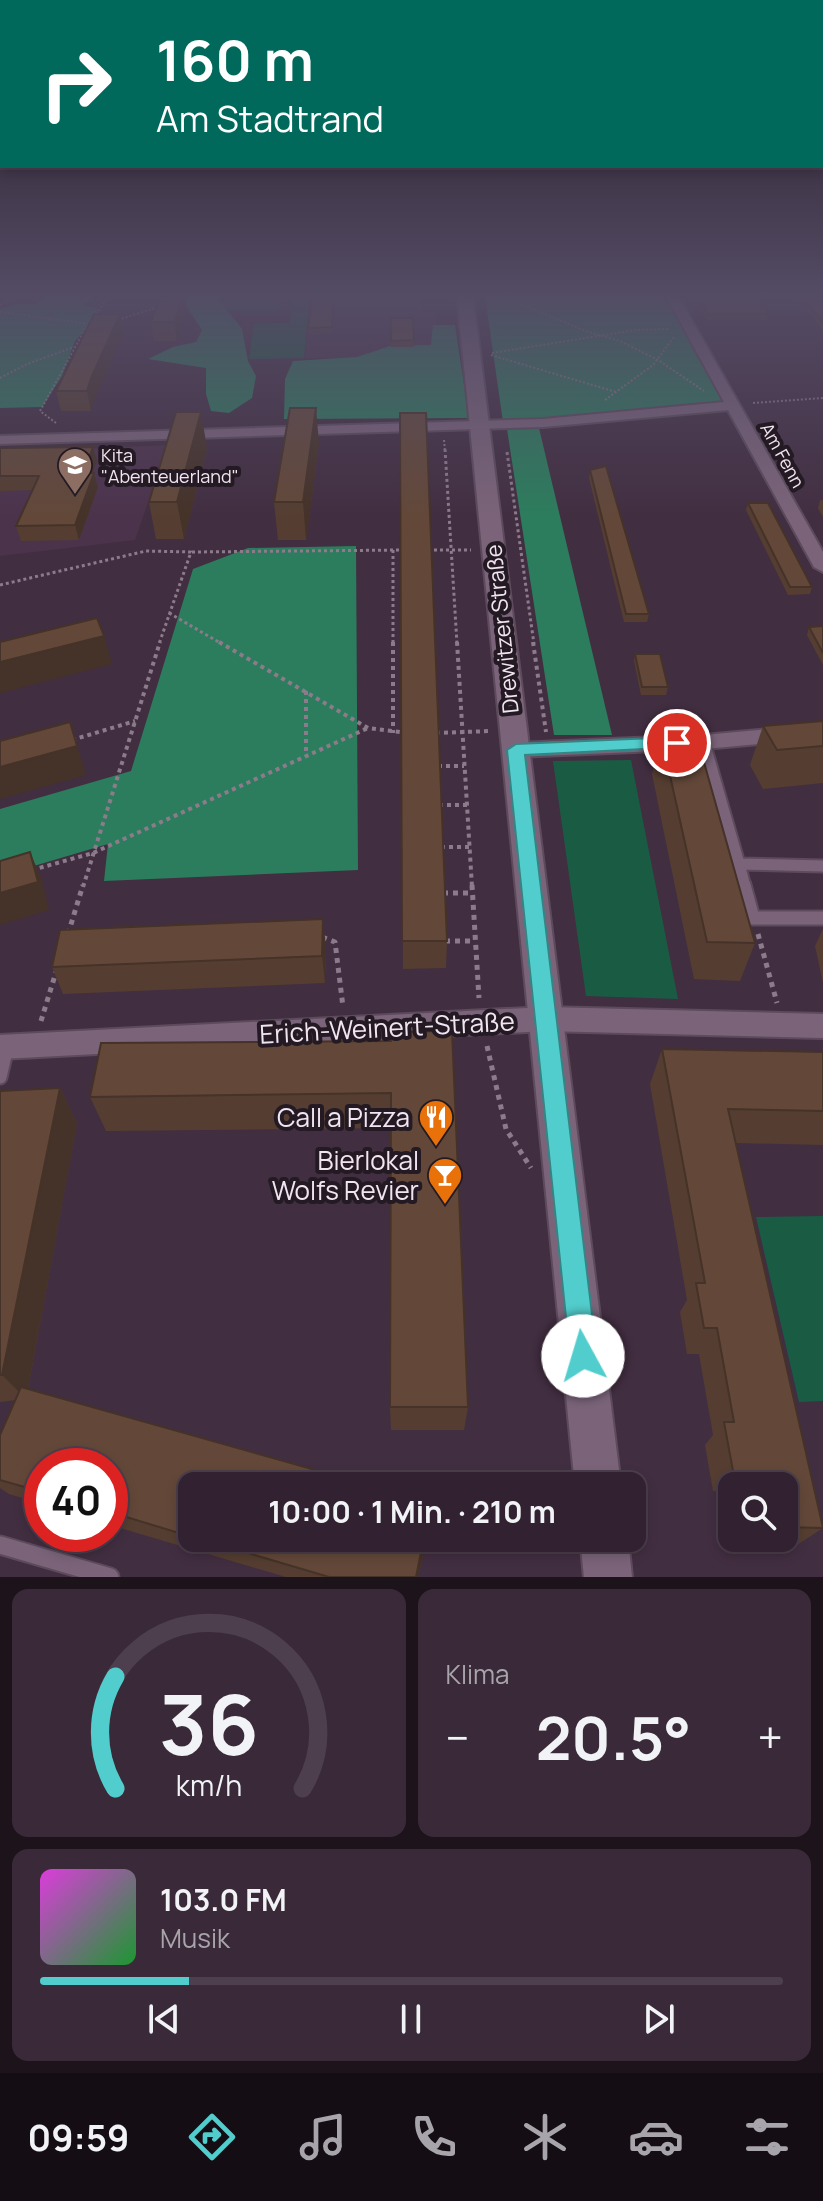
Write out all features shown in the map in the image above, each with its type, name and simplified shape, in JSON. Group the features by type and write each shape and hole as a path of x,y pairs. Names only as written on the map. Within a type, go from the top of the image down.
{"street":[{"name":"Drewitzer Straße","path":"473,370 596,1472"},
{"name":"Am Fenn","path":"712,370 823,567"},
{"path":"0,440 574,420 732,405"},
{"path":"515,740 704,742 823,731"},
{"name":"Erich-Weinert-Straße","path":"13,1047 546,1019 823,1026"},
{"path":"605,1552 608,1577"}],"lane":[{"path":"704,742 753,918 823,918"},
{"path":"739,864 823,866"},
{"path":"0,1077 13,1047"},
{"path":"0,1545 110,1577"}],"path":[{"path":"52,438 57,430 55,423 40,411 63,370"},
{"path":"540,370 616,392"},
{"path":"574,420 645,370"},
{"path":"671,370 692,385 732,405 823,398"},
{"path":"444,424 481,1022 506,1129 534,1174"},
{"path":"393,550 393,733"},
{"path":"0,585 146,551 407,550"},
{"path":"422,550 493,550"},
{"path":"65,945 191,552"},
{"path":"98,562 101,569"},
{"path":"40,576 42,582"},
{"path":"169,613 368,728 393,733 421,733"},
{"path":"306,691 306,756"},
{"path":"58,744 135,721"},
{"path":"32,870 93,853 368,728"},
{"path":"434,733 462,732 515,740"},
{"path":"438,766 464,766"},
{"path":"439,805 467,805"},
{"path":"441,847 469,847"},
{"path":"443,893 473,893"},
{"path":"753,918 783,1025"},
{"path":"312,936 335,942 346,1029"},
{"path":"445,941 475,941"},
{"path":"13,1047 60,959"}],"shaded area":[{"name":"Kita \"Abenteuerland\"","path":"168,445 135,540 0,556 0,453"}],"green space":[{"path":"0,370 64,370 42,407 0,408"},
{"path":"206,370 253,370 256,376 252,398 229,413 211,411 206,394"},
{"path":"289,370 462,370 469,418 284,419 285,379"},
{"path":"496,370 709,370 727,403 503,422"},
{"path":"539,428 612,735 554,735 507,429"},
{"path":"356,546 358,870 104,881 108,844 0,876 0,809 131,771 193,569 248,548"},
{"path":"631,760 678,999 586,996 553,761"},
{"path":"823,1216 823,1401 799,1402 756,1217"}],"building":[{"path":"67,370 95,370 87,391 56,391"},
{"path":"290,408 316,408 303,502 274,502"},
{"path":"176,412 201,412 177,502 149,502"},
{"path":"400,413 426,413 447,941 402,941"},
{"path":"93,447 83,473 94,473 75,525 16,526 39,476 0,476 0,448"},
{"path":"606,466 649,614 626,614 590,470"},
{"path":"748,503 768,503 812,587 790,587"},
{"path":"97,618 104,636 0,662 0,642"},
{"path":"823,626 823,653 809,627"},
{"path":"635,654 660,654 668,687 642,687"},
{"path":"823,721 823,746 777,750 763,726"},
{"path":"70,722 77,746 0,767 0,741"},
{"path":"696,734 755,943 707,942 661,735"},
{"path":"30,852 38,882 0,893 0,861"},
{"path":"323,919 322,956 52,967 60,930"},
{"path":"452,1031 468,1407 390,1407 391,1093 90,1097 101,1043 391,1041 390,1032"},
{"path":"662,1049 823,1052 823,1111 728,1109 823,1528 798,1527 798,1472 733,1471 724,1422 734,1422 717,1328 704,1328 696,1283 705,1283"},
{"path":"60,1088 2,1375 0,1375 0,1091"},
{"path":"21,1387 322,1472 178,1472 178,1533 128,1517 128,1448 24,1448 24,1487 0,1480 0,1435"},
{"path":"244,1552 421,1552 416,1577 329,1577"}],"place":[{"name":"Kita \"Abenteuerland\"","path":"75,496"},
{"name":"Call a Pizza","path":"436,1148"},
{"name":"Bierlokal Wolfs Revier","path":"445,1206"}],"route":[{"path":"583,1356 516,750 677,743"}]}
